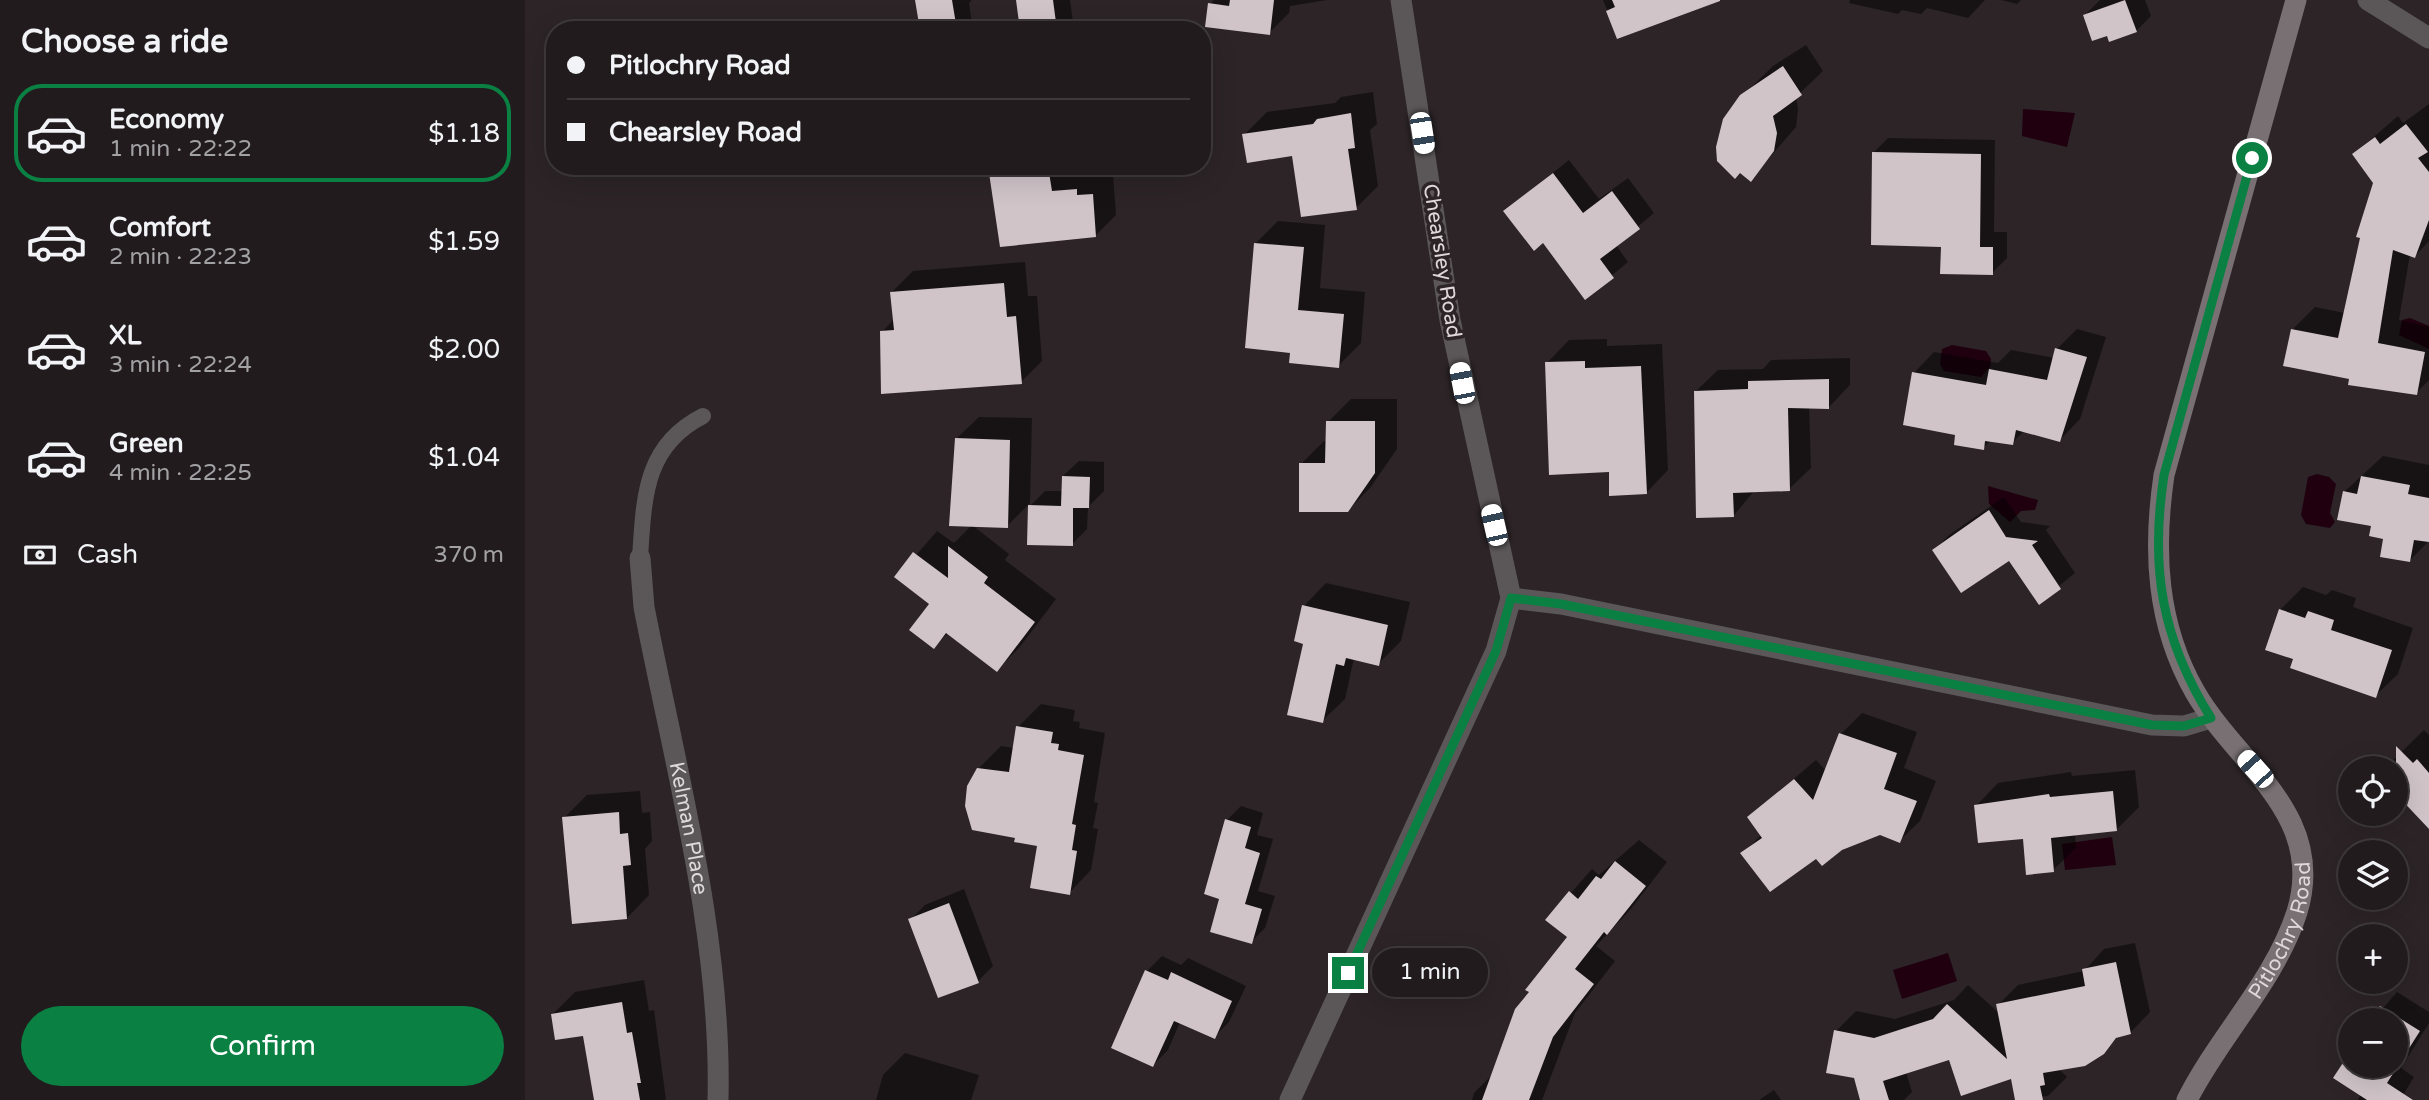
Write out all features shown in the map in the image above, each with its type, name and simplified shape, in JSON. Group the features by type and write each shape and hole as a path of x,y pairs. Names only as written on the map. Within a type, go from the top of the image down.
{"street":[{"name":"Chearsley Road","path":"1290,1100 1496,651 1511,598 1450,320 1401,0"},
{"name":"Pitlochry Road","path":"2187,1100 2200,1074 2284,947 2297,911 2304,875 2301,848 2290,818 2271,787 2211,718 2194,690 2165,617 2157,553 2164,475 2296,0"},
{"path":"2368,0 2429,38"},
{"name":"Kelman Place","path":"640,558 644,607 709,951 717,1017 718,1100"},
{"path":"1511,598 1561,604 2152,725 2184,726 2211,718"}],"lane":[{"path":"640,558 648,480 670,439 703,416"}],"shaded area":[{"path":"2023,109 2075,113 2067,147 2022,136"},
{"path":"2410,318 2429,326 2429,349 2399,335 2402,320"},
{"path":"1952,345 1986,351 1991,359 1990,367 1981,377 1944,371 1940,364 1942,349"},
{"path":"2317,474 2329,477 2336,484 2330,513 2335,522 2330,528 2306,524 2301,515 2308,477"},
{"path":"1988,486 2038,500 2035,510 2021,511 2010,522 1989,504"},
{"path":"2112,837 2116,865 2065,870 2062,844"},
{"path":"1948,953 1957,981 1902,999 1893,970"}],"building":[{"path":"915,0 952,0 956,21 918,21"},
{"path":"1016,0 1053,0 1056,21 1019,21"},
{"path":"1230,0 1274,0 1270,35 1211,28 1211,21 1206,21 1208,3 1229,6"},
{"path":"1612,0 1720,1 1617,39 1606,11 1615,7"},
{"path":"2125,0 2137,32 2109,42 2107,36 2092,41 2083,15"},
{"path":"1783,66 1802,95 1773,116 1777,133 1774,151 1751,182 1740,173 1735,179 1717,161 1716,147 1723,119 1740,95"},
{"path":"1351,113 1355,148 1348,149 1357,210 1301,217 1292,156 1247,163 1242,134 1313,124 1317,119"},
{"path":"2406,124 2428,152 2418,158 2429,172 2429,220 2415,258 2393,250 2378,343 2425,352 2417,395 2348,385 2349,379 2283,366 2291,329 2338,338 2360,238 2356,237 2373,183 2352,154 2375,137 2380,144"},
{"path":"1872,152 1981,154 1980,247 1993,247 1993,275 1940,274 1941,247 1871,245"},
{"path":"1553,173 1583,213 1612,191 1640,229 1600,259 1614,278 1585,300 1543,243 1534,251 1503,211"},
{"path":"989,175 1049,175 1052,191 1077,189 1077,195 1093,194 1096,237 1000,247"},
{"path":"1254,243 1304,247 1298,310 1344,314 1339,368 1289,363 1290,353 1245,348"},
{"path":"1004,283 1007,317 1016,316 1022,384 881,394 880,331 894,330 890,292"},
{"path":"2055,348 2087,357 2060,442 2016,430 2013,445 1985,441 1984,450 1954,445 1955,435 1903,425 1912,372 1986,385 1989,369 2047,380"},
{"path":"1585,361 1585,368 1641,366 1647,494 1609,496 1609,472 1549,475 1545,362"},
{"path":"1829,379 1829,409 1788,408 1790,491 1733,493 1734,517 1696,518 1694,391 1748,389 1748,381"},
{"path":"1326,421 1375,421 1375,473 1348,512 1299,512 1299,463 1325,463"},
{"path":"955,438 1010,440 1008,528 949,526"},
{"path":"1062,476 1090,477 1089,508 1073,508 1073,546 1027,545 1028,505 1061,506"},
{"path":"2361,476 2410,485 2408,494 2429,498 2429,542 2414,540 2410,562 2380,557 2383,539 2369,536 2371,526 2337,520 2343,491 2357,494"},
{"path":"1989,510 2006,537 2038,541 2032,545 2061,589 2039,605 2009,561 1961,593 1932,550"},
{"path":"948,546 988,577 984,583 1035,622 997,672 946,633 934,649 909,630 929,604 894,577 913,552 948,578"},
{"path":"1302,605 1388,625 1379,666 1346,658 1344,666 1336,664 1323,723 1287,715 1303,644 1294,641"},
{"path":"2279,609 2305,618 2308,611 2334,620 2331,630 2392,650 2376,698 2290,668 2293,659 2265,650"},
{"path":"1016,726 1053,732 1051,743 1059,744 1058,750 1084,755 1072,824 1076,825 1072,850 1077,851 1070,895 1030,888 1037,846 1014,842 1015,838 972,830 965,806 967,786 977,768 1009,772"},
{"path":"1839,733 1897,753 1884,789 1917,801 1900,843 1880,835 1842,850 1822,866 1816,859 1770,892 1740,853 1762,838 1747,817 1794,779 1813,800"},
{"path":"2396,746 2406,756 2396,756"},
{"path":"2408,758 2413,763 2417,759 2429,773 2429,829 2408,807"},
{"path":"2113,791 2117,831 2051,838 2054,872 2026,875 2023,839 1978,843 1974,805 2049,794 2050,797"},
{"path":"619,812 620,834 628,833 631,865 623,866 627,919 572,924 562,817"},
{"path":"1225,819 1251,827 1245,848 1260,853 1245,904 1262,909 1252,944 1210,932 1219,899 1204,894"},
{"path":"1615,861 1646,886 1607,935 1604,932 1575,969 1594,984 1553,1037 1529,1100 1482,1100 1515,1009 1529,992 1525,990 1567,937 1545,920 1569,891 1578,899 1596,876 1601,879"},
{"path":"949,903 979,983 938,998 908,919"},
{"path":"2116,962 2131,1034 2116,1038 2104,1054 2085,1066 2043,1073 2045,1085 2040,1086 2043,1100 2015,1100 2011,1079 1961,1096 1949,1060 1883,1081 1889,1100 1860,1100 1854,1078 1826,1073 1834,1030 1874,1038 1933,1019 1947,1004 2007,1059 1996,1004 2085,986 2082,969"},
{"path":"1145,970 1168,980 1171,972 1232,1001 1215,1039 1174,1021 1153,1067 1111,1048"},
{"path":"622,1002 627,1033 632,1032 641,1083 637,1083 640,1100 594,1100 583,1036 555,1040 551,1014"},
{"path":"2408,1024 2420,1031 2408,1050"},
{"path":"2338,1070 2338,1078 2390,1078 2387,1083 2413,1100 2367,1100 2333,1078"}],"route":[{"path":"1348,973 1496,651 1511,598 1561,604 2152,725 2172,728 2211,718 2194,690 2176,651 2165,617 2157,553 2159,508 2164,475 2252,158"}]}
